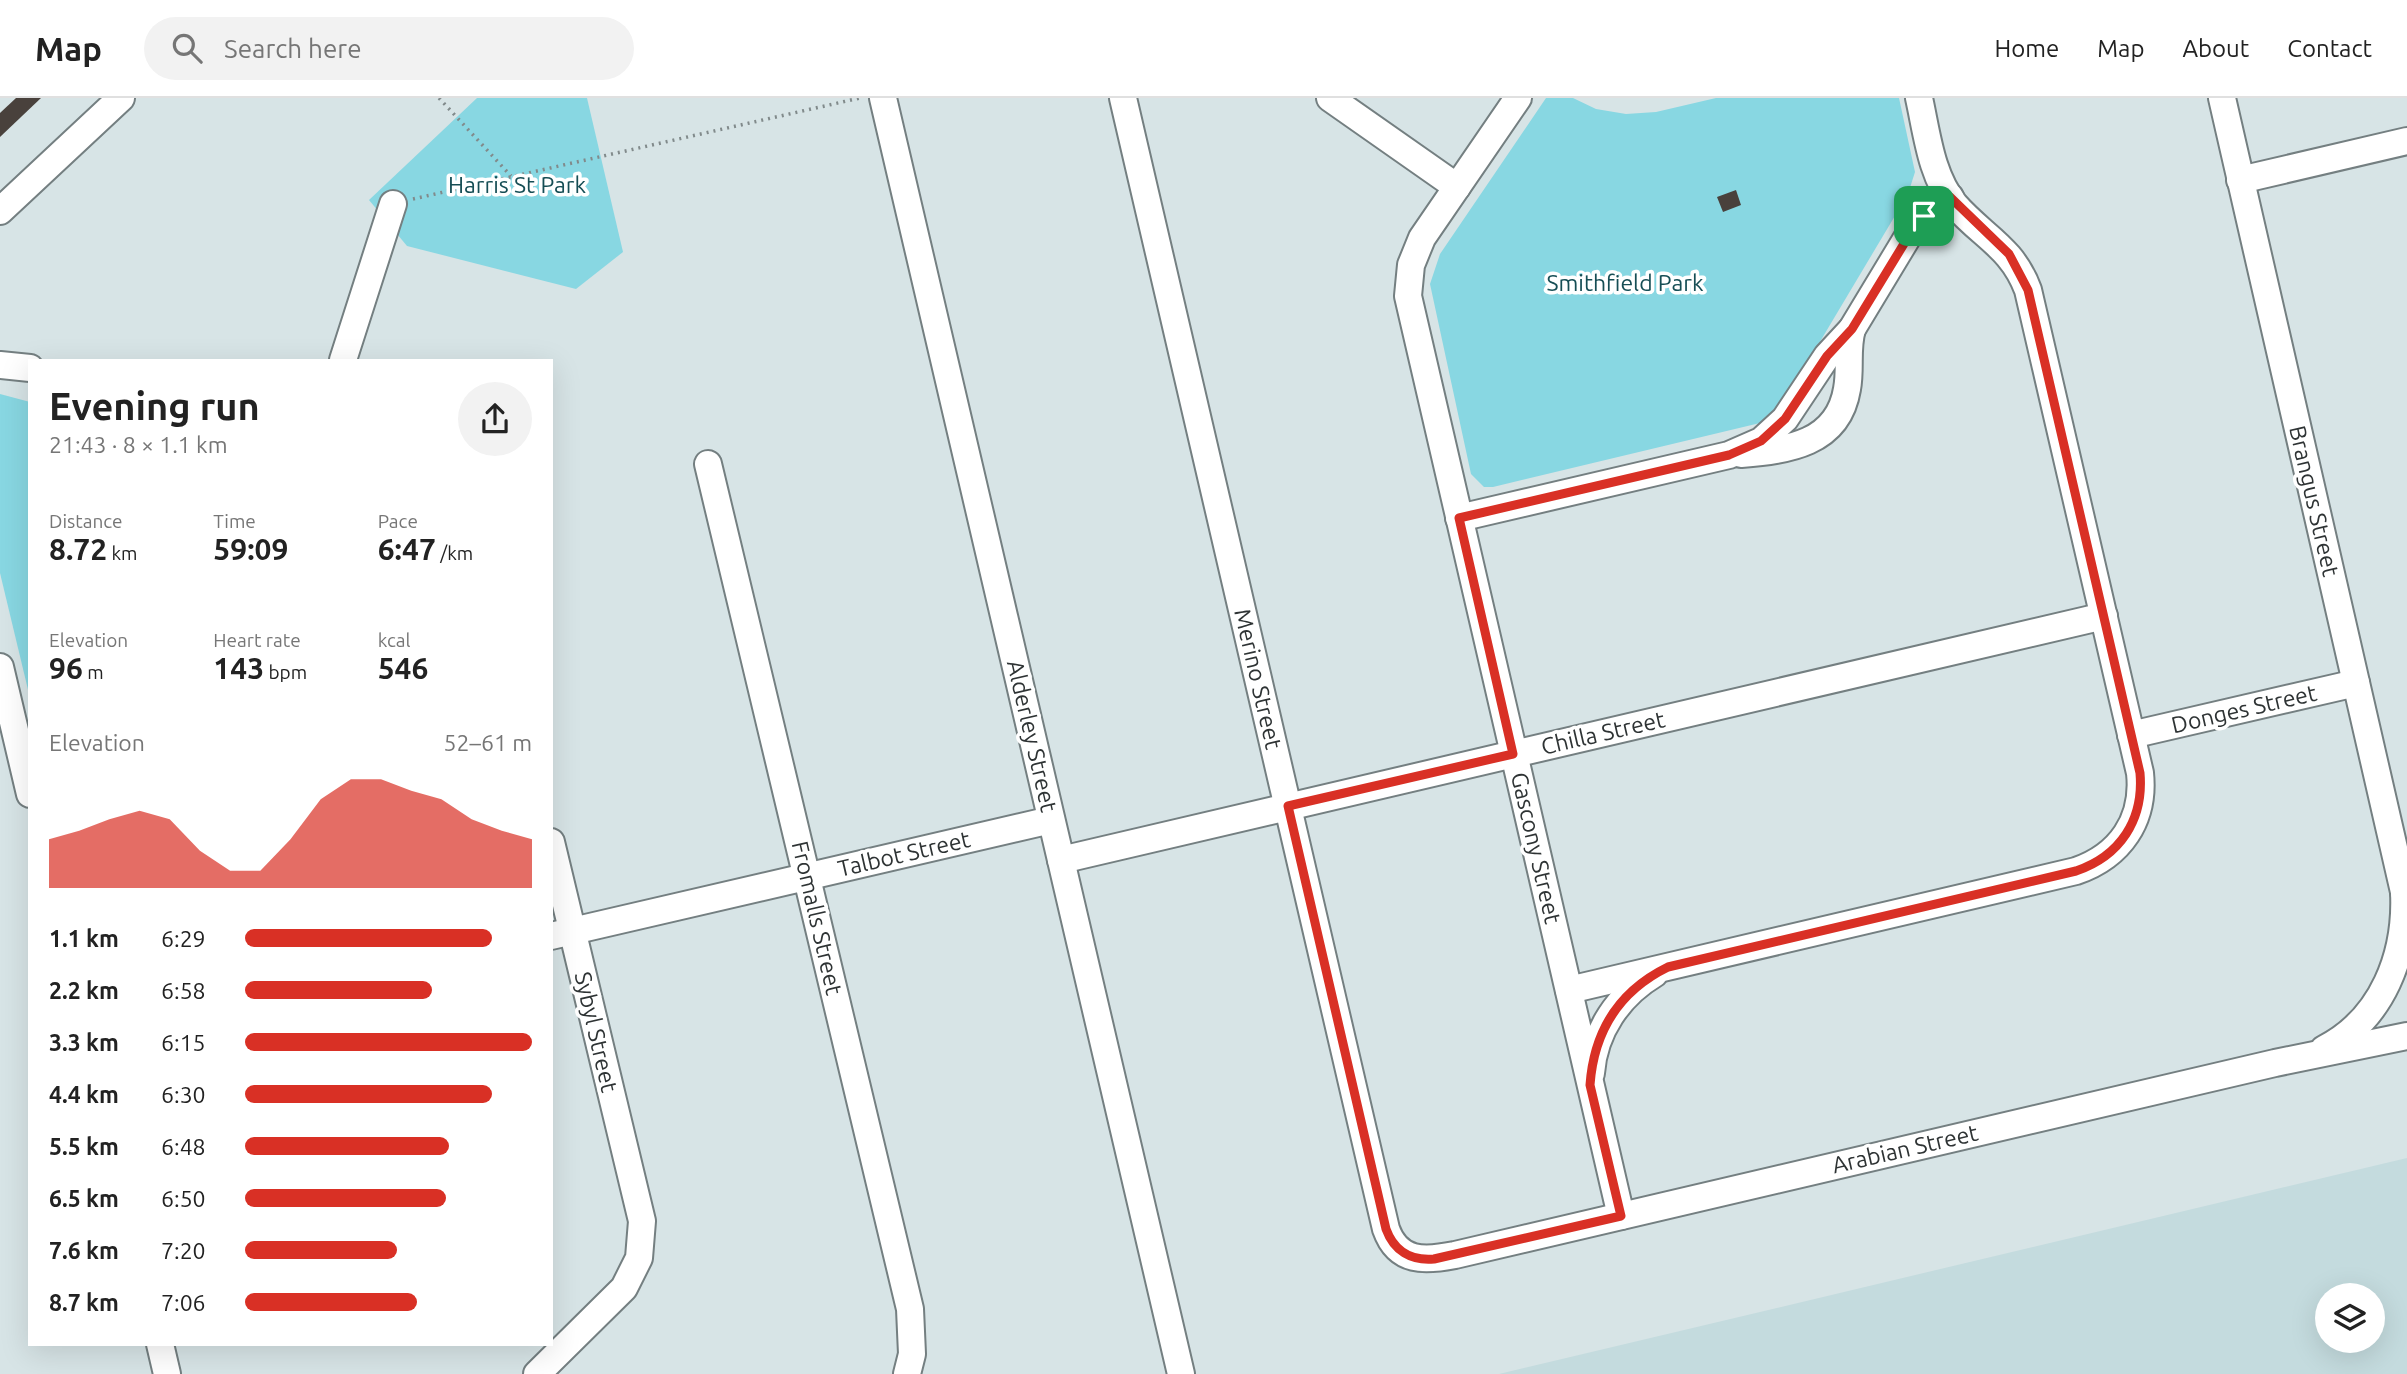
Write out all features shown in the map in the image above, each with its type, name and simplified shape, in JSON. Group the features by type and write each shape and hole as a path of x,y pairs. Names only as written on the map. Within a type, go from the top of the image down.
{"street":[{"path":"0,211 121,98"},
{"name":"Alderley Street","path":"883,98 1181,1374"},
{"name":"Merino Street","path":"1123,98 1386,1229 1394,1245 1404,1254"},
{"path":"1330,98 1457,187"},
{"name":"Gascony Street","path":"1518,98 1416,251 1408,279 1408,296 1621,1216"},
{"path":"1569,990 2090,866 2103,859 2124,839 2137,815 2141,787 2131,735 2028,290 2009,254 1950,197 1935,169 1919,98"},
{"name":"Brangus Street","path":"2222,98 2405,898 2401,949 2387,985 2363,1018 2347,1033 2310,1056"},
{"path":"2240,180 2407,141"},
{"path":"1729,455 1761,441 1774,430 1827,356 1852,329 1913,229 1950,197"},
{"path":"343,359 393,204"},
{"path":"1459,518 1729,455 1788,450 1823,433 1844,401 1852,329"},
{"path":"0,365 28,368"},
{"name":"Fromalls Street","path":"708,464 910,1309 912,1354 907,1374"},
{"name":"Chilla Street","path":"1061,860 2104,617"},
{"path":"0,667 28,786"},
{"name":"Donges Street","path":"2131,735 2356,683"},
{"name":"Talbot Street","path":"562,933 1051,820"},
{"name":"Sybyl Street","path":"552,1369 624,1288 639,1258 642,1221 562,933 553,859"},
{"path":"1590,1085 1596,1046 1612,1012 1637,985 1668,967"},
{"name":"Arabian Street","path":"1404,1254 1417,1259 1434,1259 2310,1056 2407,1036"},
{"path":"160,1346 167,1374"}],"path":[{"path":"439,98 512,177"},
{"path":"393,204 862,98"}],"shaded area":[{"path":"2407,1158 2407,1374 1499,1374"}],"green space":[{"name":"Harris St Park","path":"477,98 587,98 623,252 576,289 407,246 369,200"},
{"name":"Smithfield Park","path":"1546,98 1573,98 1596,109 1626,114 1656,112 1716,98 1899,98 1915,172 1908,194 1787,397 1760,423 1484,487 1471,474 1430,284 1440,254"},
{"path":"0,394 28,401 28,690 0,573"}],"building":[{"path":"16,98 41,98 0,137 0,113"},
{"path":"1736,190 1741,205 1723,212 1717,197"}],"route":[{"path":"1950,197 1963,213 2009,254 2024,278 2140,773 2140,801 2132,827 2124,839 2103,859 2076,871 1668,967 1652,975 1637,985 1612,1012 1596,1046 1592,1065 1590,1085 1621,1216 1434,1259 1417,1259 1401,1252 1389,1238 1386,1229 1288,806 1513,754 1459,518 1729,455 1761,441 1785,419 1827,356 1852,329 1913,229 1924,216 1950,197"}]}
